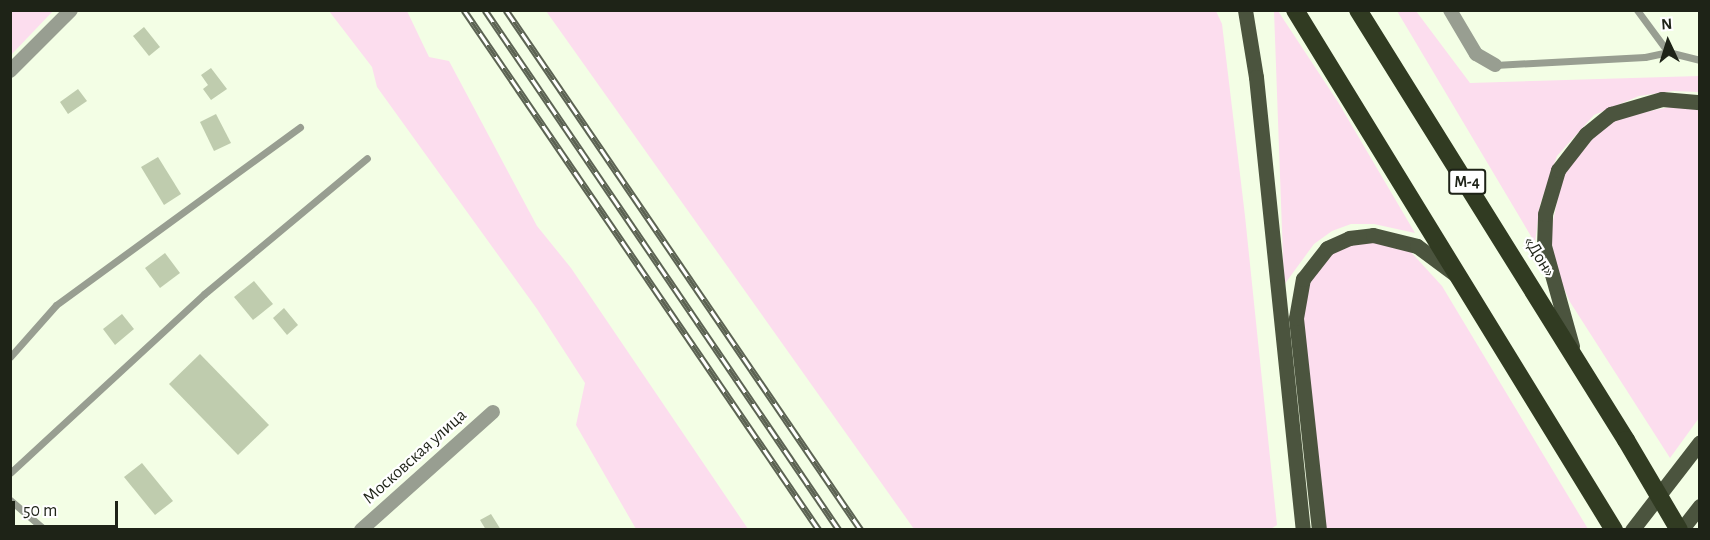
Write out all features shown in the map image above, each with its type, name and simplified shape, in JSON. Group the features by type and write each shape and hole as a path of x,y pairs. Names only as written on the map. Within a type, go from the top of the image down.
{"highway":[{"path":"1295,10 1464,280 1614,530"},
{"name":"«Дон»","path":"1358,10 1575,354 1680,530"}],"main road":[{"path":"1245,10 1256,77 1303,530"},
{"path":"1575,354 1544,246 1545,214 1558,170 1586,134 1611,114 1662,99 1700,102"},
{"path":"1319,530 1296,318 1308,271 1327,248 1349,238 1373,235 1417,246 1464,280"},
{"path":"1632,530 1700,441"},
{"path":"1680,530 1700,506"}],"street":[{"path":"10,71 71,10"},
{"path":"1450,10 1476,54 1495,65"},
{"name":"Московская улица","path":"361,530 493,412"}],"lane":[{"path":"1637,10 1668,52"},
{"path":"1495,65 1645,57 1668,52 1700,60"},
{"path":"10,357 56,305 300,127"},
{"path":"10,473 204,294 367,158"},
{"path":"10,500 45,530"}],"shaded area":[{"path":"10,11 53,11 11,55"},
{"path":"329,11 407,11 429,57 449,61 537,226 571,268 748,529 636,529 576,425 585,383 537,309 377,87 372,67"},
{"path":"546,11 1216,11 1222,24 1245,216 1277,525 1269,530 914,529"},
{"path":"1274,11 1278,11 1338,102 1415,233 1374,224 1351,224 1332,231 1314,244 1284,285"},
{"path":"1397,11 1416,11 1470,83 1699,76 1699,92 1673,91 1639,96 1594,115 1557,156 1540,205 1535,243"},
{"path":"1680,105 1700,107 1699,418 1670,458 1570,302 1558,275 1550,235 1563,174 1600,130 1620,117"},
{"path":"1371,241 1410,251 1442,286 1588,529 1326,529 1302,321 1308,285 1324,260 1338,249 1354,242"}],"building":[{"path":"144,27 160,47 149,56 133,36"},
{"path":"211,68 227,89 211,100 203,89 208,85 201,75"},
{"path":"78,89 87,101 68,114 60,102"},
{"path":"216,114 231,143 214,151 200,122"},
{"path":"158,157 181,194 164,205 141,167"},
{"path":"165,253 180,273 160,288 145,268"},
{"path":"254,281 273,304 253,320 234,297"},
{"path":"284,308 298,325 287,335 273,318"},
{"path":"122,314 134,329 115,345 103,329"},
{"path":"200,354 269,425 238,455 169,384"},
{"path":"142,463 173,501 155,515 124,477"},
{"path":"491,514 501,530 486,530 480,520"}],"railway":[{"path":"464,10 819,530"},
{"path":"485,10 839,530"},
{"path":"506,10 861,530"}]}
